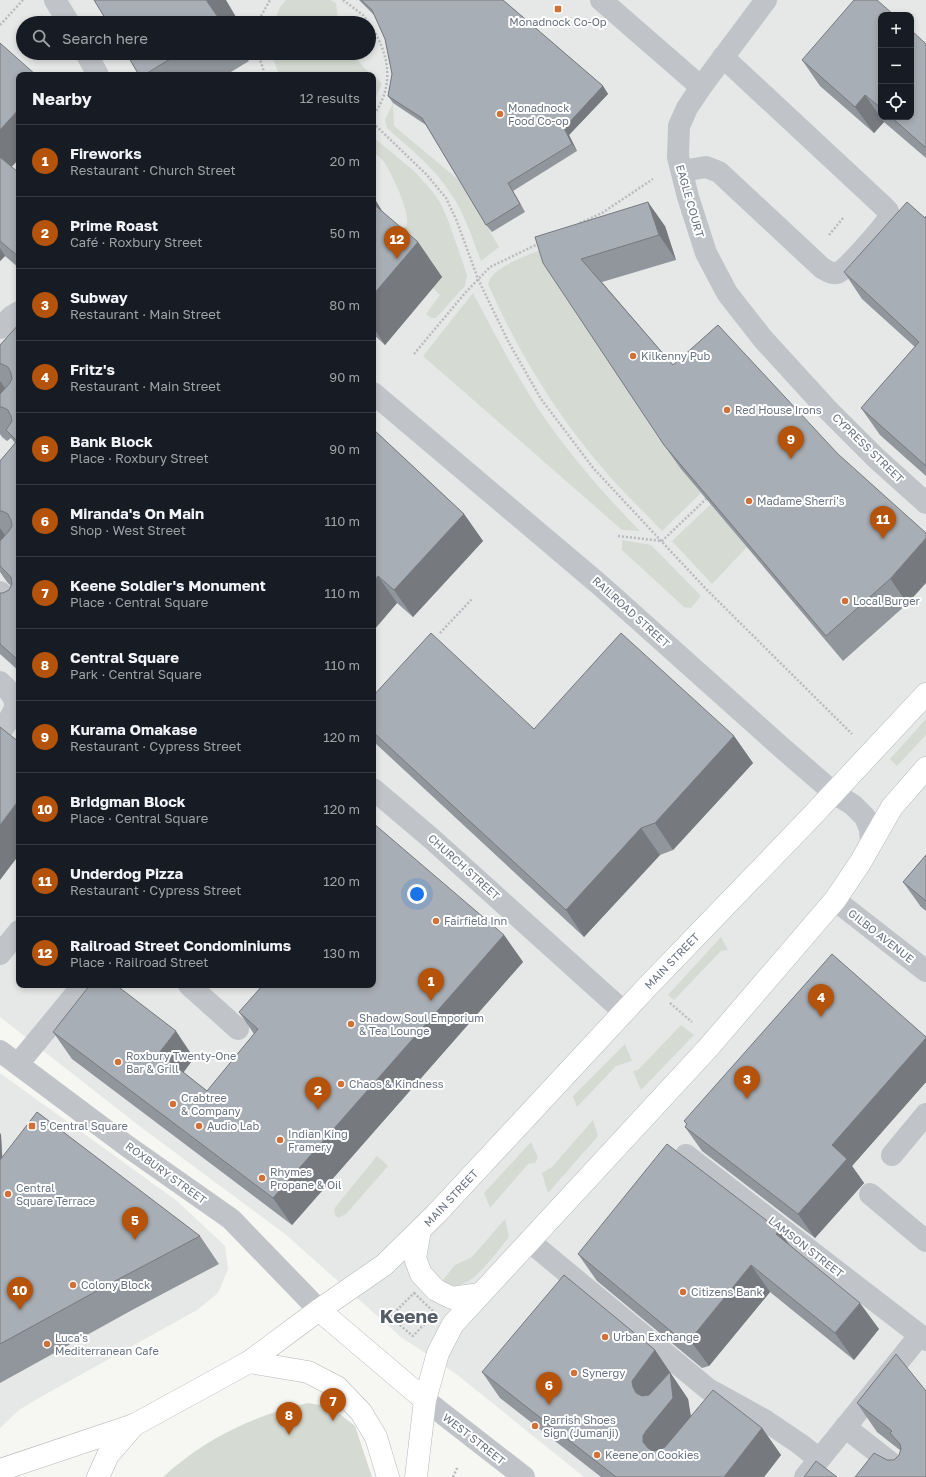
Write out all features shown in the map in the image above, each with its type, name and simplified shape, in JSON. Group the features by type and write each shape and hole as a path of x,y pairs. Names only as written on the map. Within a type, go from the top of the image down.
{"main road":[{"name":"MAIN STREET","path":"134,1425 250,1362 319,1310 384,1265 420,1230 624,1012 926,694"},
{"path":"416,1477 425,1400 438,1353 453,1324 715,1040 835,900 860,862 892,807 926,768"},
{"name":"MAIN STREET","path":"420,1230 415,1258 421,1274 436,1290 452,1298 480,1294"},
{"path":"319,1310 425,1400"},
{"path":"250,1362 308,1372 337,1387 361,1412 376,1437 388,1477"},
{"path":"0,1470 134,1425"},
{"path":"98,1477 108,1456 134,1425"}],"street":[{"path":"55,0 64,16"},
{"path":"601,0 701,87"},
{"name":"EAGLE COURT","path":"763,339 727,293 706,252 688,197 678,157 679,126 686,108 766,0"},
{"path":"682,171 706,167 719,172 829,273 836,273 846,266 889,218 888,211 882,205 723,57"},
{"path":"90,60 96,72"},
{"path":"0,328 16,314"},
{"name":"CYPRESS STREET","path":"763,339 848,430 926,503"},
{"name":"RAILROAD STREET","path":"376,396 600,585 864,817 870,828 871,843"},
{"path":"0,592 16,606"},
{"path":"0,682 13,694 16,705 12,716 0,732"},
{"name":"CHURCH STREET","path":"376,792 455,860 624,1012"},
{"name":"GILBO AVENUE","path":"835,900 926,971"},
{"path":"0,954 16,935"},
{"path":"18,1064 81,988"},
{"path":"191,988 238,1029"},
{"name":"ROXBURY STREET","path":"0,1050 127,1146 230,1220 319,1310"},
{"path":"892,1155 926,1114"},
{"name":"LAMSON STREET","path":"686,1155 923,1337"},
{"path":"870,1194 926,1241"},
{"path":"529,1241 691,1376 729,1401 771,1425 819,1459"},
{"path":"805,1477 845,1427 923,1337"},
{"path":"677,1393 691,1376"},
{"name":"WEST STREET","path":"425,1400 524,1477"},
{"path":"714,1419 729,1401"},
{"path":"845,1427 909,1477"}],"path":[{"path":"0,25 22,0"},
{"path":"261,16 270,0"},
{"path":"343,0 364,16"},
{"path":"376,34 387,61 387,87 380,106 376,112"},
{"path":"260,60 264,72"},
{"path":"376,126 427,174 446,198 456,219 478,279 508,341 542,399 594,469 707,590 857,739"},
{"path":"575,226 602,213 653,179"},
{"path":"823,241 844,217"},
{"path":"414,354 490,267 542,242"},
{"path":"662,541 706,499"},
{"path":"618,536 662,541"},
{"path":"440,633 472,599"},
{"path":"666,1001 695,1024"},
{"path":"390,1317 413,1336"},
{"path":"453,1477 458,1466"}],"shaded area":[{"path":"0,0 926,0 926,1477 584,1477 455,1373 401,1337 285,1234 142,1128 0,1017"},
{"path":"286,0 330,0 336,3 338,16 277,16 280,7"},
{"path":"274,60 357,60 368,72 278,72"},
{"path":"376,78 382,83 376,97"},
{"path":"393,103 394,126 460,181 499,247 481,261 464,218 445,185 421,159 387,128 385,120"},
{"path":"376,140 415,172 432,191 441,204 448,220 467,276 465,286 436,318 431,318 426,314 440,295 433,288 396,233 406,226 406,213 400,194 384,162 376,154"},
{"path":"543,249 552,262 563,294 681,469 701,493 662,531 593,457 558,410 542,386 513,336 488,284 496,272 503,267 519,258"},
{"path":"473,293 517,374 546,420 591,477 640,531 622,530 423,356"},
{"path":"711,504 747,547 712,584 672,541"},
{"path":"622,540 651,545 701,596 691,608 684,607 622,550"},
{"path":"926,719 926,735 897,766 890,759"},
{"path":"721,937 728,950 721,951 674,1000 668,995"},
{"path":"681,1025 694,1035 641,1090 633,1071 638,1070"},
{"path":"625,1044 632,1061 616,1066 577,1107 573,1096"},
{"path":"0,1073 177,1201 225,1246 228,1269 218,1293 197,1310 37,1399 19,1410 0,1428"},
{"path":"593,1120 598,1136 548,1193 542,1173 552,1167"},
{"path":"531,1142 538,1158 535,1163 528,1164 490,1208 484,1193"},
{"path":"377,1156 388,1166 346,1214 338,1218 335,1215 334,1209"},
{"path":"505,1219 509,1237 479,1272 470,1280 460,1285 451,1285 443,1280 455,1265 472,1257"},
{"path":"308,1403 331,1407 355,1426 372,1477 163,1477 195,1451 231,1430 268,1414"}],"building":[{"path":"94,0 206,0 217,16 104,16"},
{"name":"Monadnock Food Co-op","path":"361,0 503,0 603,86 564,128 572,144 508,183 520,204 486,225 422,118 388,96 392,74 385,39 372,10"},
{"path":"854,0 877,0 891,12 878,12 878,106 865,95 855,107 802,60"},
{"path":"914,33 926,44 926,148 894,120 914,120"},
{"path":"0,43 16,57 16,60 19,60 33,72 16,72 16,112 0,130"},
{"path":"130,60 169,60 149,72 137,72"},
{"path":"0,157 16,170 16,254 0,241"},
{"path":"648,202 659,235 581,259 673,365 718,325 838,454 926,533 926,538 890,579 826,636 664,445 543,263 535,237"},
{"path":"907,202 925,218 926,216 926,466 861,408 919,342 844,272"},
{"path":"376,206 418,242 376,291"},
{"path":"16,327 16,440 6,430 12,421 11,416 8,410 0,407 0,394 12,379 8,367 0,364 0,345"},
{"path":"376,432 464,514 394,590 378,576 376,579"},
{"path":"16,442 16,658 0,644 0,593 9,590 12,584 11,577 0,566 0,541 12,526 8,514 0,511 0,461"},
{"path":"431,633 534,729 621,633 734,736 655,823 641,828 566,910 376,735 376,693"},
{"path":"0,727 16,740 16,804 0,825"},
{"path":"376,826 504,935 273,1198 53,1032 88,988 120,988 176,1031 159,1053 207,1091 258,1029 239,1012 260,988 376,988"},
{"path":"926,855 926,901 903,882"},
{"path":"832,954 926,1038 832,1145 847,1159 798,1214 685,1127 687,1124 684,1121"},
{"path":"37,1112 200,1236 0,1344 0,1160"},
{"path":"667,1144 779,1230 776,1234 860,1303 835,1333 751,1265 690,1340 684,1342 578,1254"},
{"path":"564,1275 655,1350 632,1381 636,1393 642,1396 649,1395 670,1372 673,1398 643,1436 643,1442 648,1448 653,1451 665,1447 713,1390 762,1428 724,1477 616,1477 482,1372"},
{"path":"896,1354 926,1391 926,1477 855,1477 874,1453 887,1460 894,1460 899,1455 901,1449 900,1444 890,1433 892,1431 857,1403"},
{"path":"816,1461 837,1477 804,1477"}],"place":[{"name":"Monadnock Co-Op","path":"558,9"},
{"name":"Monadnock Food Co-op","path":"500,114"},
{"name":"Railroad Street Condominiums","path":"397,259"},
{"name":"Kilkenny Pub","path":"633,356"},
{"name":"Red House Irons","path":"727,410"},
{"name":"Kurama Omakase","path":"791,459"},
{"name":"Madame Sherri's","path":"749,501"},
{"name":"Underdog Pizza","path":"883,539"},
{"name":"Local Burger","path":"845,601"},
{"name":"Fairfield Inn","path":"436,921"},
{"name":"Fireworks","path":"431,1001"},
{"name":"Fritz's","path":"821,1017"},
{"name":"Shadow Soul Emporium & Tea Lounge","path":"351,1024"},
{"name":"Roxbury Twenty-One Bar & Grill","path":"118,1062"},
{"name":"Chaos & Kindness","path":"341,1084"},
{"name":"Subway","path":"747,1099"},
{"name":"Crabtree & Company","path":"173,1104"},
{"name":"Prime Roast","path":"318,1110"},
{"name":"5 Central Square","path":"32,1126"},
{"name":"Audio Lab","path":"199,1126"},
{"name":"Indian King Framery","path":"280,1140"},
{"name":"Rhymes Propane & Oil","path":"262,1178"},
{"name":"Central Square Terrace","path":"8,1194"},
{"name":"Bank Block","path":"135,1240"},
{"name":"Colony Block","path":"73,1285"},
{"name":"Citizens Bank","path":"683,1292"},
{"name":"Bridgman Block","path":"20,1310"},
{"name":"Urban Exchange","path":"605,1337"},
{"name":"Luca's Mediterranean Cafe","path":"47,1344"},
{"name":"Synergy","path":"574,1373"},
{"name":"Miranda's On Main","path":"549,1405"},
{"name":"Keene Soldier's Monument","path":"333,1421"},
{"name":"Parrish Shoes Sign (Jumanji)","path":"535,1426"},
{"name":"Central Square","path":"289,1435"},
{"name":"Keene on Cookies","path":"597,1455"}],"district":[{"name":"Keene","path":"409,1316"}]}
